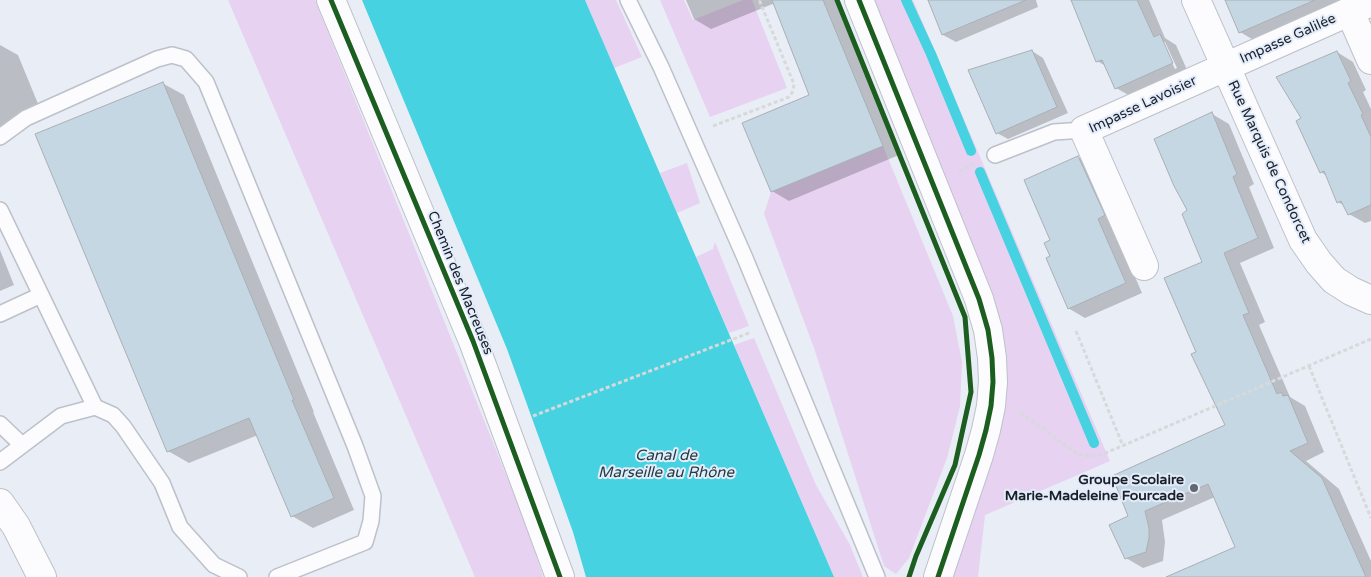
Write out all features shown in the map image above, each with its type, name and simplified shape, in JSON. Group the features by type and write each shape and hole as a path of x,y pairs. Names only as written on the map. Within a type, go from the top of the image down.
{"street":[{"name":"Chemin des Macreuses","path":"331,0 472,341 560,577"},
{"path":"859,0 980,299 988,330 992,358 993,382 986,430 938,577"},
{"name":"Rue Marquis de Condorcet","path":"1196,0 1303,240 1334,280 1351,291 1371,300"},
{"name":"Impasse Galilée","path":"1226,67 1360,7 1371,60"},
{"name":"Impasse Lavoisier","path":"1144,266 1084,130 1226,67"},
{"path":"0,503 16,526 42,577"}],"lane":[{"path":"628,0 661,67 762,299 877,577"},
{"path":"0,137 26,118 157,59 172,55 186,59 206,82 351,436 372,496 371,520 364,542 276,577"},
{"path":"996,155 1054,132 1084,130"},
{"path":"0,210 95,407"},
{"path":"0,314 41,295"},
{"path":"0,462 61,416 95,407 113,415 123,426 162,483 180,527 214,565 240,577"},
{"path":"0,424 22,445"}],"path":[{"path":"690,135 789,97 794,91 794,84 760,2 761,0"},
{"path":"1076,331 1123,446"},
{"path":"527,419 745,335"},
{"path":"1014,412 1031,420 1076,453 1086,456 1101,455 1371,339"},
{"path":"1309,366 1371,518"}],"shaded area":[{"path":"228,0 315,0 527,527 543,577 475,577"},
{"path":"585,0 616,0 642,57 614,68"},
{"path":"660,0 684,0 693,20 743,0 752,0 787,88 710,117"},
{"path":"871,0 913,0 1110,461 985,515 978,577 950,577 1005,387"},
{"path":"883,146 953,316 962,362 960,406 947,458 909,558 896,574 884,566 814,348 764,214 771,192"},
{"path":"687,163 700,203 677,213 660,173"},
{"path":"715,242 749,326 729,333 696,257 713,249"},
{"path":"754,338 816,485 850,545 863,577 834,577 734,345"}],"water":[{"name":"Canal de Marseille au Rhône","path":"362,0 585,0 834,577 586,577 573,532 507,349"}],"building":[{"path":"772,0 823,0 883,146 771,192 742,123 809,95"},
{"path":"928,0 1026,0 942,35"},
{"path":"1071,0 1137,0 1154,37 1160,34 1173,63 1115,89 1102,60 1096,62"},
{"path":"1225,0 1315,0 1239,33"},
{"path":"1032,50 1057,107 996,134 968,70"},
{"path":"1337,51 1351,81 1348,83 1363,114 1361,115 1371,137 1371,205 1348,215 1341,201 1337,203 1324,171 1320,173 1296,121 1301,118 1276,77"},
{"path":"163,82 294,400 292,400 334,498 291,517 249,418 167,452 35,134"},
{"path":"1212,112 1237,174 1233,177 1258,238 1224,253 1249,313 1243,315 1277,394 1281,392 1283,396 1288,395 1308,443 1290,451 1322,478 1366,577 1166,577 1235,547 1208,484 1145,511 1149,528 1146,552 1125,559 1109,525 1128,516 1112,476 1225,425 1191,354 1196,352 1164,278 1202,262 1182,214 1187,210 1174,186 1154,139"},
{"path":"1078,156 1105,215 1098,219 1126,283 1068,309 1046,258 1050,256 1044,243 1050,240 1024,180"}],"waterway":[{"path":"906,0 931,54 971,151"},
{"path":"980,172 1094,443"}],"cycle path":[{"path":"331,0 473,341 560,577"},
{"path":"837,0 965,317 971,392 955,465 916,556 909,577"},
{"path":"859,0 979,299 988,330 992,358 993,382 986,430 938,577"}],"place":[{"name":"Groupe Scolaire Marie-Madeleine Fourcade","path":"1194,488"}]}
